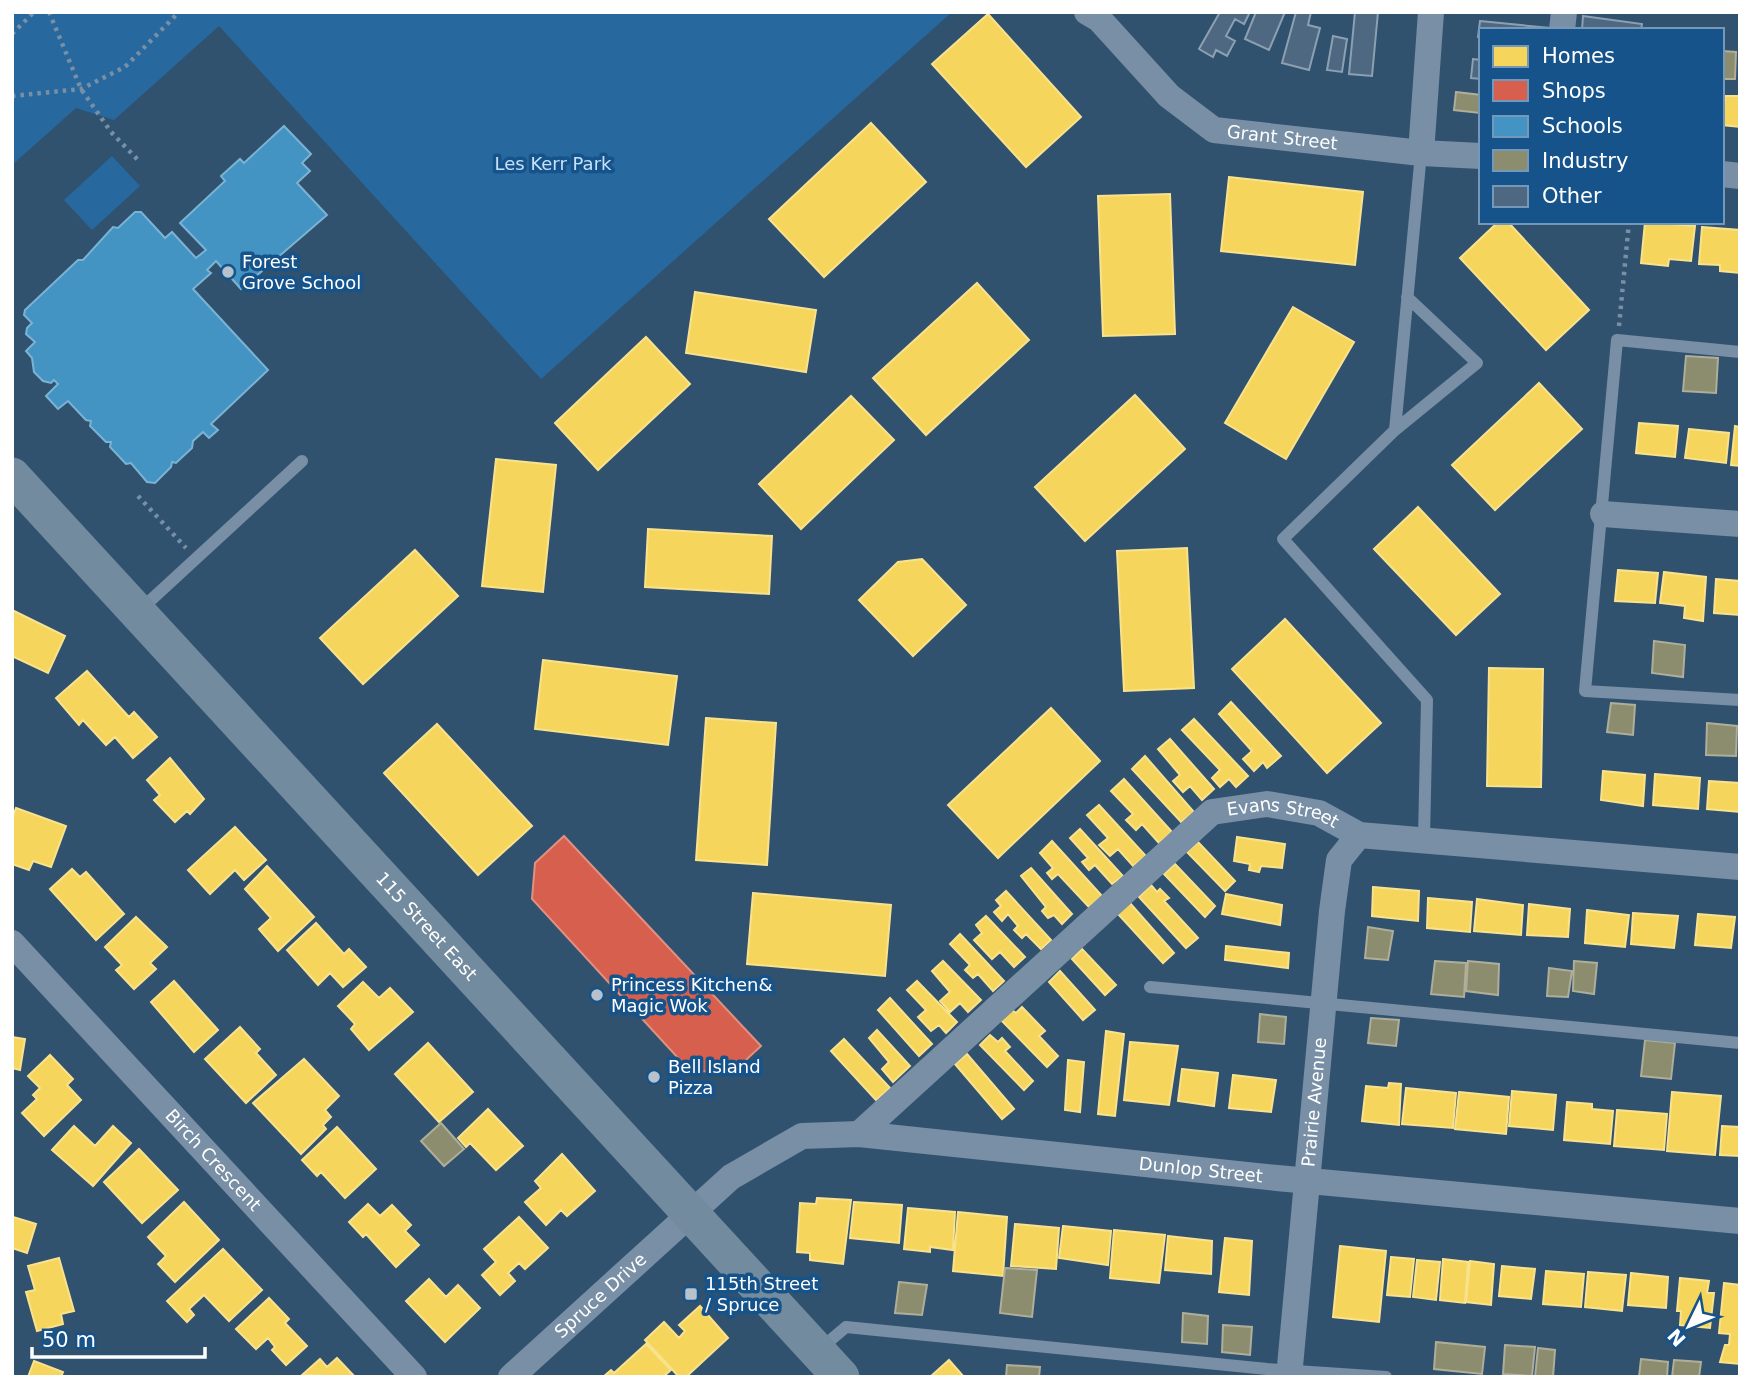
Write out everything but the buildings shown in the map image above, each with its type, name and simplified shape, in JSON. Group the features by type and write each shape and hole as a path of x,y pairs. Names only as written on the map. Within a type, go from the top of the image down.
{"street":[{"name":"Grant Street","path":"1087,12 1098,19 1169,96 1214,130 1421,153 1479,156"},
{"path":"1421,153 1431,12"},
{"name":"115 Street East","path":"12,476 136,614 829,1364"},
{"path":"1603,514 1740,524"},
{"name":"Evans Street","path":"859,1134 1212,812 1267,804 1320,813 1359,835 1424,838 1740,867"},
{"name":"Prairie Avenue","path":"1289,1373 1339,860 1359,835"},
{"name":"Birch Crescent","path":"12,943 414,1377"},
{"name":"Dunlop Street","path":"689,1214 732,1177 802,1136 859,1134 1740,1221"},
{"name":"Spruce Drive","path":"511,1377 689,1214"}],"lane":[{"path":"1395,430 1421,153"},
{"path":"1407,297 1476,363 1395,430 1283,539 1427,700 1424,838"},
{"path":"1740,352 1617,340 1585,691 1740,700"},
{"path":"136,614 302,461"},
{"path":"1150,987 1740,1043"},
{"path":"829,1364 846,1327 1289,1373 1386,1377"}],"path":[{"path":"12,34 34,12"},
{"path":"49,12 81,89 111,132 139,161"},
{"path":"12,96 81,89 125,68 179,12"},
{"path":"1617,340 1629,224"},
{"path":"138,496 196,559"}],"green space":[{"name":"Les Kerr Park","path":"12,12 952,12 541,379 219,26 114,120 76,108 12,165"},
{"path":"112,156 140,186 92,230 64,200"}],"place":[{"name":"Forest Grove School","path":"228,272"},
{"name":"Princess Kitchen& Magic Wok","path":"597,995"},
{"name":"Bell Island Pizza","path":"654,1077"},
{"name":"115th Street / Spruce","path":"691,1294"}]}
